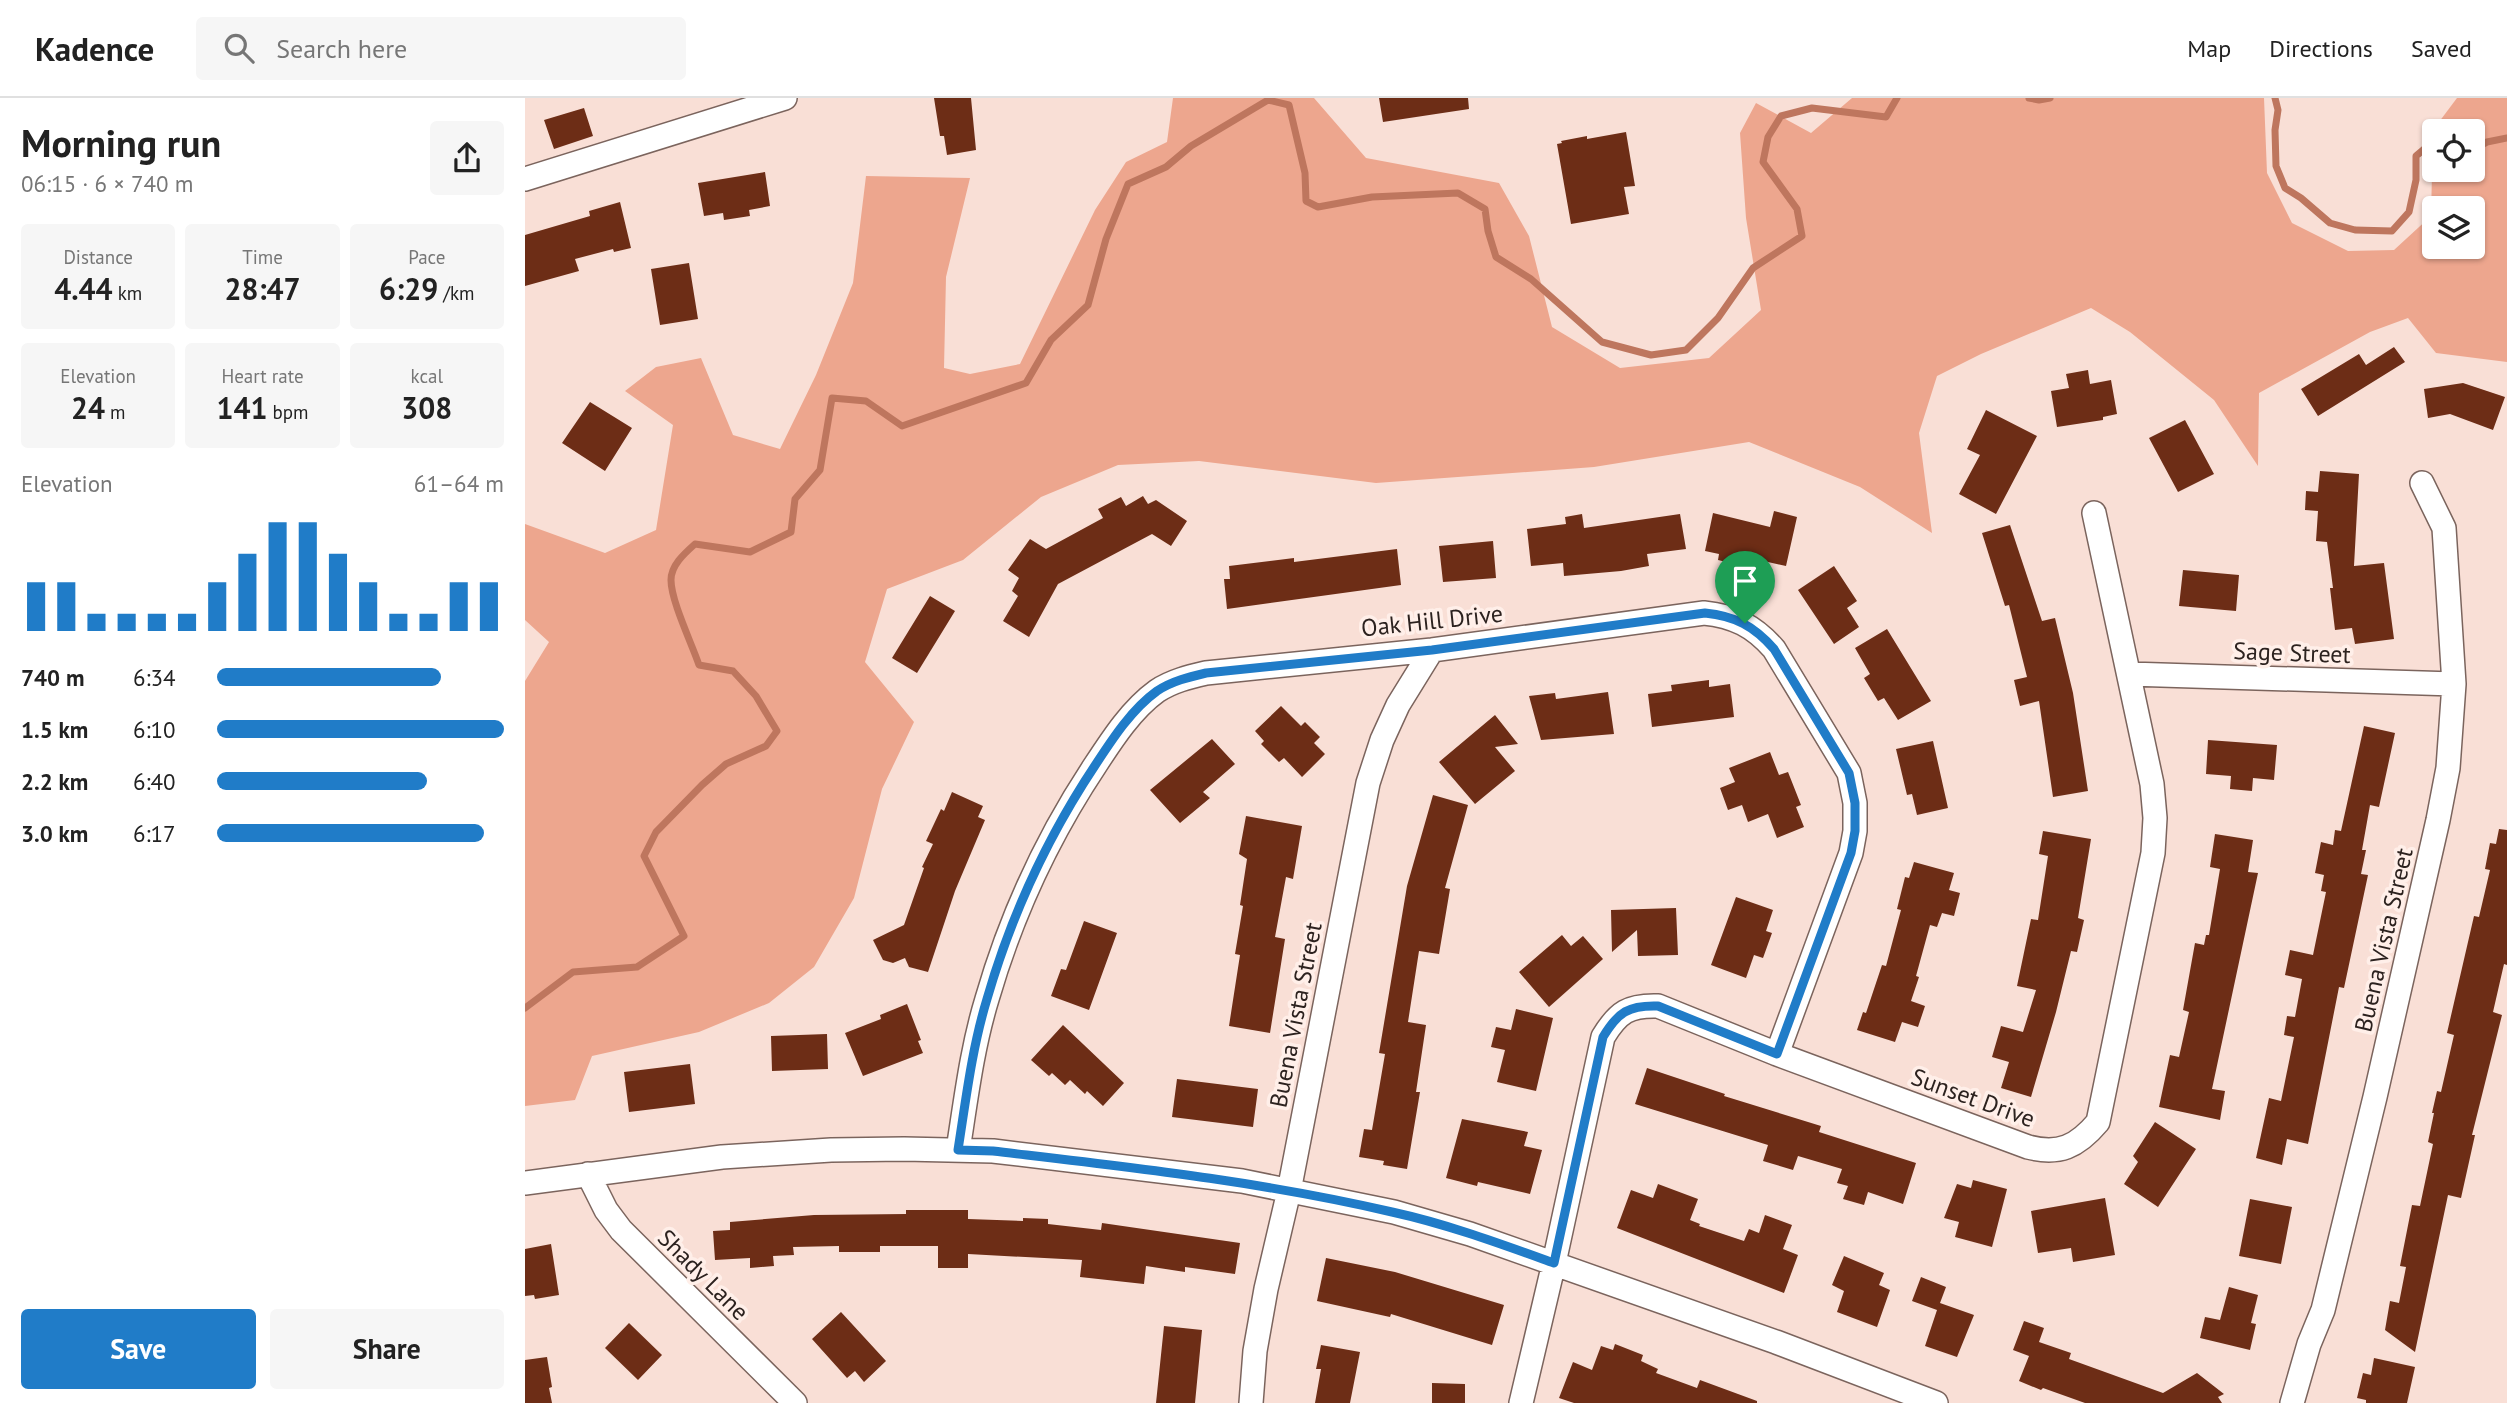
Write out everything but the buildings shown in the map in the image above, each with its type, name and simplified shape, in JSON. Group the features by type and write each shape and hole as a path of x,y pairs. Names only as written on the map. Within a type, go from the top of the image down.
{"street":[{"path":"525,179 749,103 785,98"},
{"name":"Buena Vista Street","path":"2292,1403 2309,1344 2323,1310 2375,1097 2448,768 2454,684 2444,528 2422,483"},
{"name":"Sunset Drive","path":"1521,1403 1603,1037 1613,1020 1625,1011 1641,1006 1658,1006 1777,1054 2047,1152 2065,1148 2085,1137 2098,1122 2153,853 2155,818 2152,784 2094,513"},
{"name":"Oak Hill Drive","path":"958,1150 987,999 1010,931 1044,851 1073,798 1107,748 1139,707 1159,690 1181,679 1206,673 1432,650 1705,613 1725,615 1745,623 1762,635 1774,649 1849,773 1855,803 1855,831 1851,853 1777,1054"},
{"name":"Buena Vista Street","path":"1251,1403 1255,1351 1266,1289 1289,1191 1368,783 1382,740 1398,705 1432,650"},
{"name":"Sage Street","path":"2129,674 2454,684"},
{"path":"525,1183 722,1157 831,1150 993,1151 1180,1173 1394,1212 1470,1234 1776,1342 1936,1403"},
{"name":"Shady Lane","path":"588,1174 606,1210 621,1230 795,1403"}],"shaded area":[{"path":"1173,98 1314,98 1366,158 1499,183 1529,236 1552,327 1620,368 1709,358 1761,310 1746,218 1740,133 1756,103 1811,133 1852,98 2264,98 2267,173 2292,223 2348,251 2394,250 2422,224 2422,259 2485,259 2485,196 2431,196 2432,182 2485,182 2485,119 2441,119 2457,98 2507,98 2507,362 2436,353 2408,318 2370,332 2259,393 2258,466 2214,400 2130,332 2091,308 1981,354 1937,376 1919,433 1932,533 1860,487 1749,442 1594,467 1376,483 1199,461 1118,465 1041,497 963,560 887,589 865,662 914,722 882,789 854,898 814,967 769,1003 699,1032 592,1056 575,1100 525,1106 525,681 549,642 525,620 525,524 605,553 656,530 673,425 625,391 656,367 701,358 733,435 780,449 816,375 853,283 866,176 970,178 946,277 944,368 970,374 1020,364 1095,210 1126,162 1167,142"}],"waterway":[{"path":"525,1008 573,972 637,967 684,936 644,856 656,832 702,785 726,764 766,746 777,731 756,696 733,671 699,665 672,589 673,569 679,560 695,544 750,552 791,532 795,499 820,470 832,398 866,401 902,426 1026,383 1051,340 1088,305 1106,239 1128,184 1166,167 1191,146 1268,100 1289,105 1305,173 1306,201 1318,207 1372,197 1458,193 1485,209 1496,257 1531,279 1602,342 1651,355 1686,350 1718,318 1753,268 1802,236 1797,209 1763,162 1768,137 1781,116 1812,108 1886,117 1897,98"},
{"path":"2029,98 2050,98"},
{"path":"2275,98 2278,110 2275,130 2276,166 2285,188 2330,223 2355,230 2392,231 2409,212 2416,180 2416,156 2422,151"},
{"path":"2485,143 2507,138"}],"route":[{"path":"1705,613 1725,615 1745,623 1762,635 1774,649 1849,773 1855,803 1855,831 1851,853 1777,1054 1658,1006 1641,1006 1625,1011 1613,1020 1603,1037 1554,1263 1470,1234 1394,1212 1242,1181 993,1151 958,1150 972,1061 987,999 1010,931 1044,851 1073,798 1107,748 1139,707 1159,690 1181,679 1206,673 1432,650 1705,613"}]}
